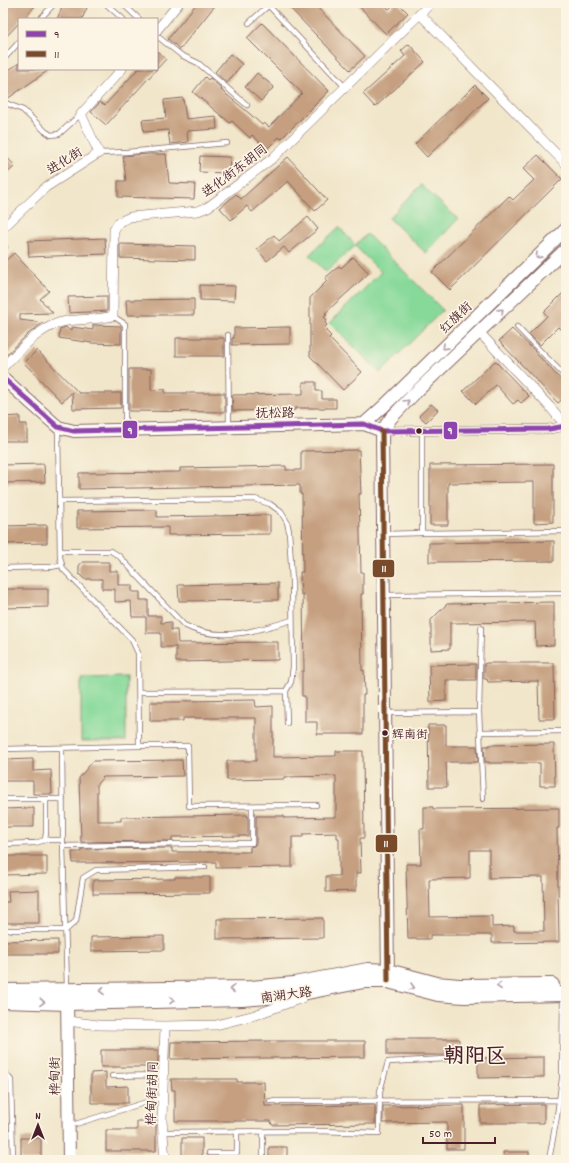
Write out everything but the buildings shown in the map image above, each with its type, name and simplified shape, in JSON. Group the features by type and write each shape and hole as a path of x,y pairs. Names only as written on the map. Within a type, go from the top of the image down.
{"main road":[{"name":"南湖大路","path":"3,1001 252,988 294,984 368,970 438,994 464,996 565,991"},
{"name":"南湖大路","path":"3,991 67,997 242,999 292,995 388,976"}],"street":[{"path":"158,29 179,3"},
{"name":"进化街东胡同","path":"113,316 114,230 119,222 130,217 198,211 208,207 273,158 431,3"},
{"path":"420,14 566,164"},
{"path":"81,114 121,70"},
{"name":"进化街","path":"3,228 46,186 99,153 81,114"},
{"name":"红旗街","path":"364,424 566,229"},
{"path":"388,976 382,431 391,418 414,394 566,249"},
{"path":"3,367 31,340 53,325 66,321 102,319 113,316"},
{"path":"479,332 566,426"},
{"path":"3,378 58,427"},
{"name":"抚松路","path":"58,427 74,431 364,424 382,431 422,431 549,429 566,426"},
{"path":"68,1021 98,1025 216,1025 255,1015 332,986"},
{"name":"桦甸街","path":"67,997 70,1160"},
{"name":"桦甸街胡同","path":"165,1026 162,1132 165,1160"}],"lane":[{"path":"41,18 54,3"},
{"path":"105,3 122,18"},
{"path":"122,3 138,18"},
{"path":"249,23 270,4 345,88"},
{"path":"158,37 181,55 198,63 247,105"},
{"path":"3,60 18,43"},
{"path":"3,102 24,110 51,135 59,134 81,114"},
{"path":"99,153 227,143"},
{"path":"113,316 125,324 125,430"},
{"path":"517,327 564,374 566,372"},
{"path":"228,335 229,427"},
{"path":"58,427 60,551 63,570 132,640 138,653 139,746"},
{"path":"422,431 422,533"},
{"path":"59,501 255,499 270,504 281,512 287,522 289,532 292,581 293,667 291,682 286,692 287,723"},
{"path":"383,534 566,531"},
{"path":"60,551 111,551 119,556 184,624 195,631 214,634 236,634 262,630 292,620"},
{"path":"3,568 52,567 62,565"},
{"path":"384,595 566,593"},
{"path":"480,628 480,732 483,799"},
{"path":"139,692 286,692"},
{"path":"385,713 480,712"},
{"path":"480,732 566,731"},
{"path":"3,749 188,746 189,806 316,805"},
{"path":"62,748 67,997"},
{"path":"3,799 63,799"},
{"path":"44,840 46,833 46,799"},
{"path":"63,846 252,843 252,806"},
{"path":"3,844 35,843 44,840 63,840"},
{"path":"3,930 66,930 76,921 83,878 96,870 204,867"},
{"path":"549,1160 560,1100 562,1079 565,991"},
{"path":"162,1132 380,1133 380,1091 388,1062 446,1059"},
{"path":"3,1071 11,1080 12,1160"},
{"path":"112,1076 164,1075"},
{"path":"69,1126 163,1097"},
{"path":"270,1101 560,1100"},
{"path":"210,1153 237,1153 237,1132"},
{"path":"263,1132 263,1160"}],"green space":[{"path":"421,185 458,219 426,253 389,218"},
{"path":"339,227 355,245 367,234 443,310 380,373 330,323 381,272 355,246 326,272 309,255"},
{"path":"126,677 126,741 81,741 81,678"}],"transit line":[{"name":"9","path":"3,378 58,427 74,431 364,424 382,431 549,429 566,426"},
{"name":"11","path":"382,431 388,981"}],"place":[{"name":"辉南街","path":"385,733"}],"district":[{"name":"朝阳区","path":"475,1055"}]}
